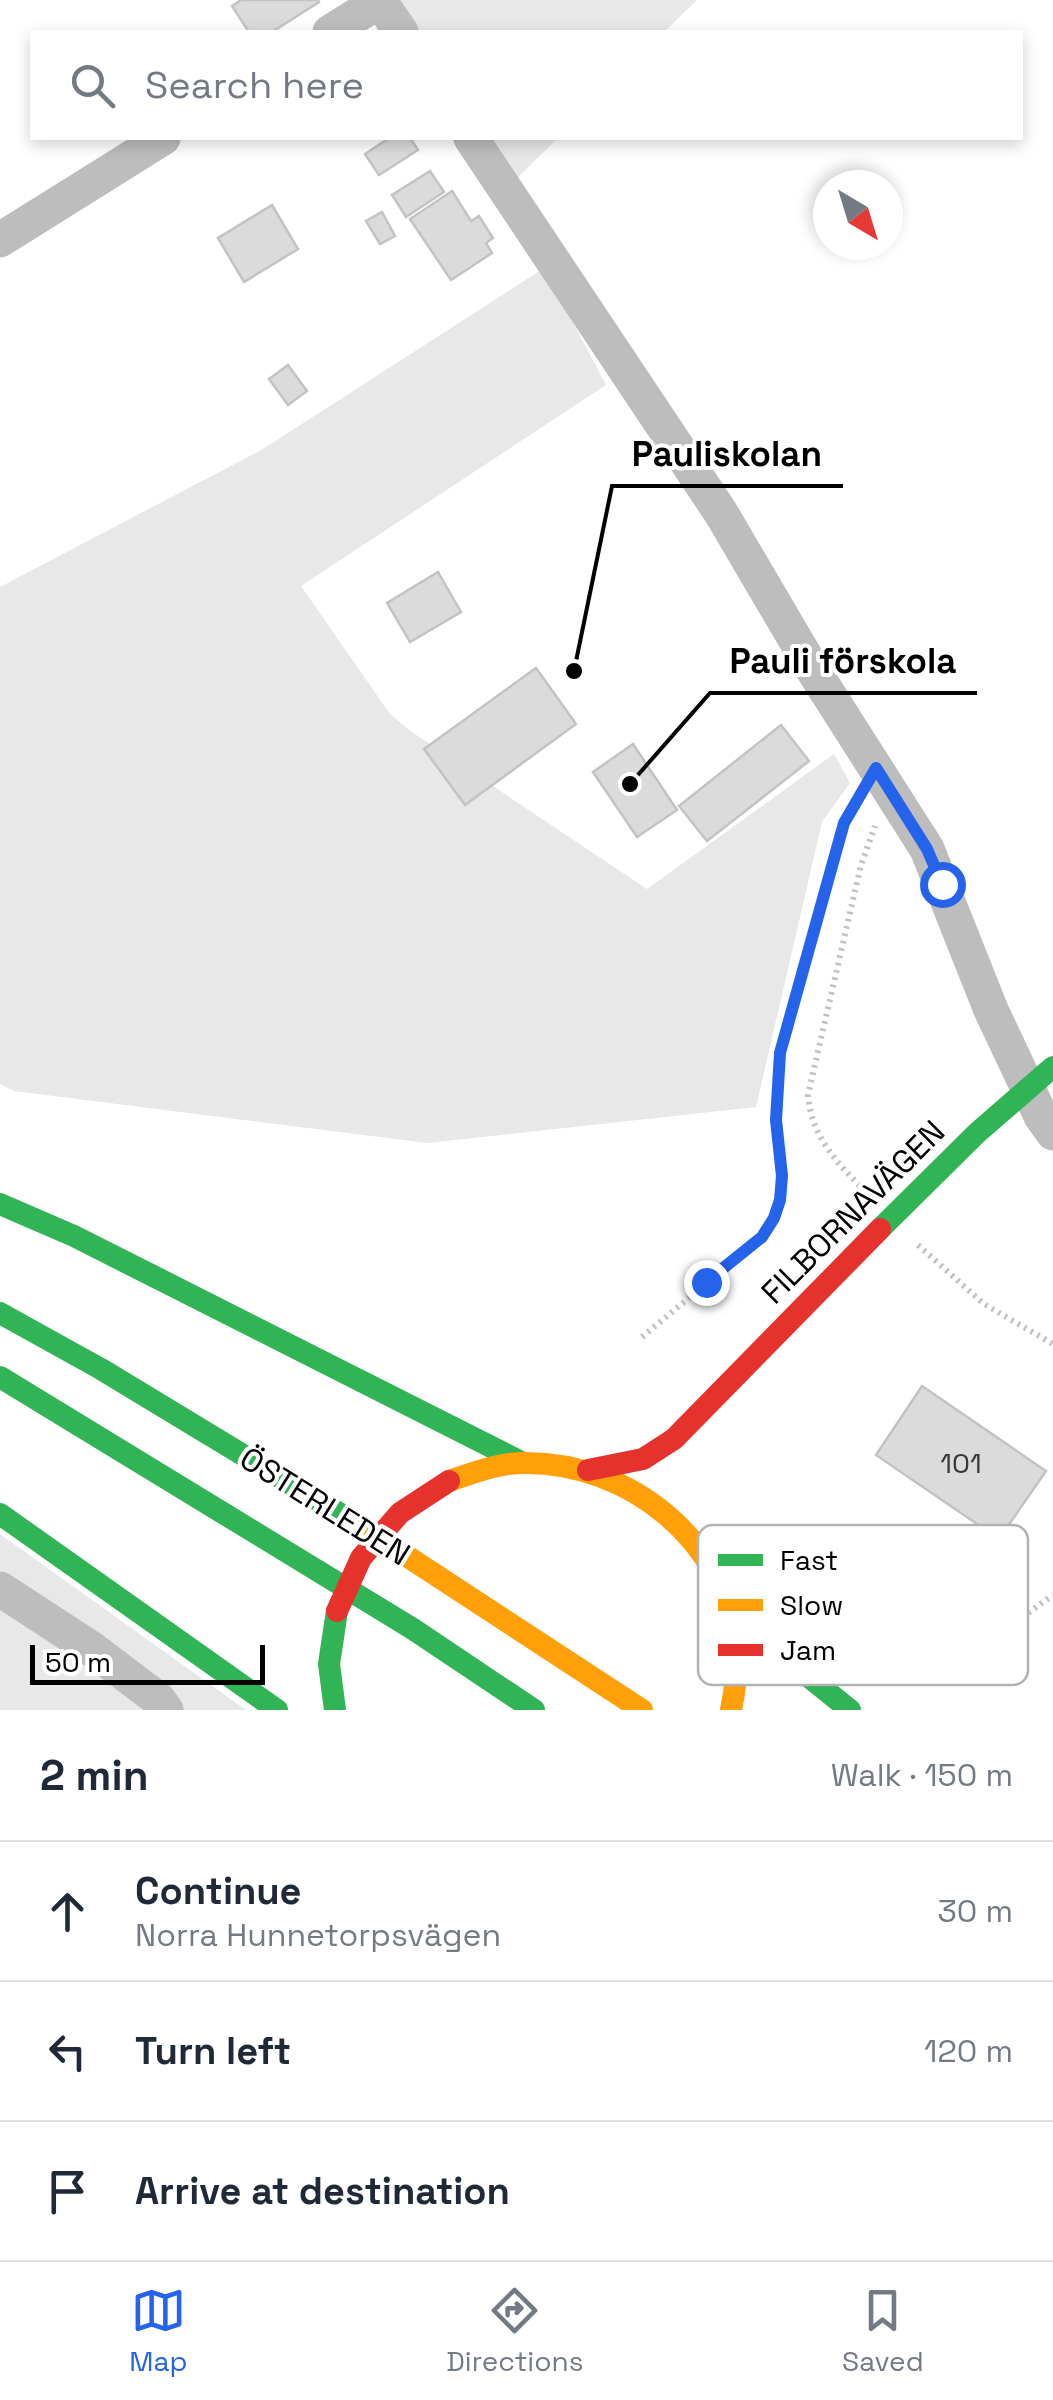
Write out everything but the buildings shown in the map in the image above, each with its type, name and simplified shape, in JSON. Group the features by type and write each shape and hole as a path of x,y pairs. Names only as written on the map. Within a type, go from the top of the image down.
{"main road":[{"name":"FILBORNAVÄGEN","path":"588,1470 632,1465 660,1450 705,1410 756,1353 943,1167 1041,1077"},
{"path":"0,1204 74,1236 523,1463"},
{"name":"ÖSTERLEDEN","path":"0,1313 355,1522 642,1710"},
{"name":"ÖSTERLEDEN","path":"0,1377 413,1629 534,1710"},
{"name":"FILBORNAVÄGEN","path":"686,1458 705,1410"},
{"path":"334,1710 329,1664 337,1611 361,1558 400,1513 449,1481 485,1468 523,1463 588,1470 641,1493 686,1531 698,1548"},
{"path":"685,1499 686,1531"},
{"path":"0,1514 277,1710"},
{"path":"731,1710 735,1685"},
{"path":"819,1685 850,1710"}],"street":[{"path":"333,30 380,1 400,30"},
{"path":"0,240 160,140"},
{"path":"472,140 721,514 815,673 927,849 991,1010 1041,1077 1041,1116 1053,1133"},
{"path":"0,1590 92,1649 166,1710"}],"path":[{"path":"870,1196 823,1144 812,1119 808,1095 882,777"},
{"path":"642,1338 762,1237 774,1218 782,1176 776,1120 780,1053 844,823 882,777"},
{"path":"910,1238 993,1310 1053,1344"},
{"path":"1028,1613 1053,1595"}],"shaded area":[{"path":"398,0 697,0 666,30 418,30"},
{"path":"486,140 556,140 513,182"},
{"path":"544,268 606,385 301,586 390,714 647,889 834,754 850,783 822,822 756,1107 427,1143 14,1091 0,1084 0,587 263,449"},
{"path":"0,1534 246,1710 0,1710"}],"traffic: fast":[{"path":"880,1229 977,1133 1053,1067"},
{"path":"0,1204 74,1236 523,1463"},
{"path":"0,1313 101,1369 370,1532"},
{"path":"0,1377 413,1629 534,1710"},
{"path":"0,1514 277,1710"},
{"path":"335,1710 329,1664 337,1611"},
{"path":"819,1685 850,1710"}],"traffic: slow":[{"path":"449,1481 514,1463 563,1466 600,1476 635,1493 666,1515 698,1549"},
{"path":"370,1532 642,1710"},
{"path":"731,1710 735,1685"}],"traffic: jam":[{"path":"588,1470 643,1459 674,1439 880,1229"},
{"path":"337,1611 361,1558 400,1513 449,1481"}],"place":[{"name":"Pauliskolan","path":"574,671"},
{"name":"Pauli förskola","path":"630,784"}],"route":[{"path":"706,1282 762,1237 780,1200 776,1096 780,1053 844,823 876,768 927,849 942,884"}]}
